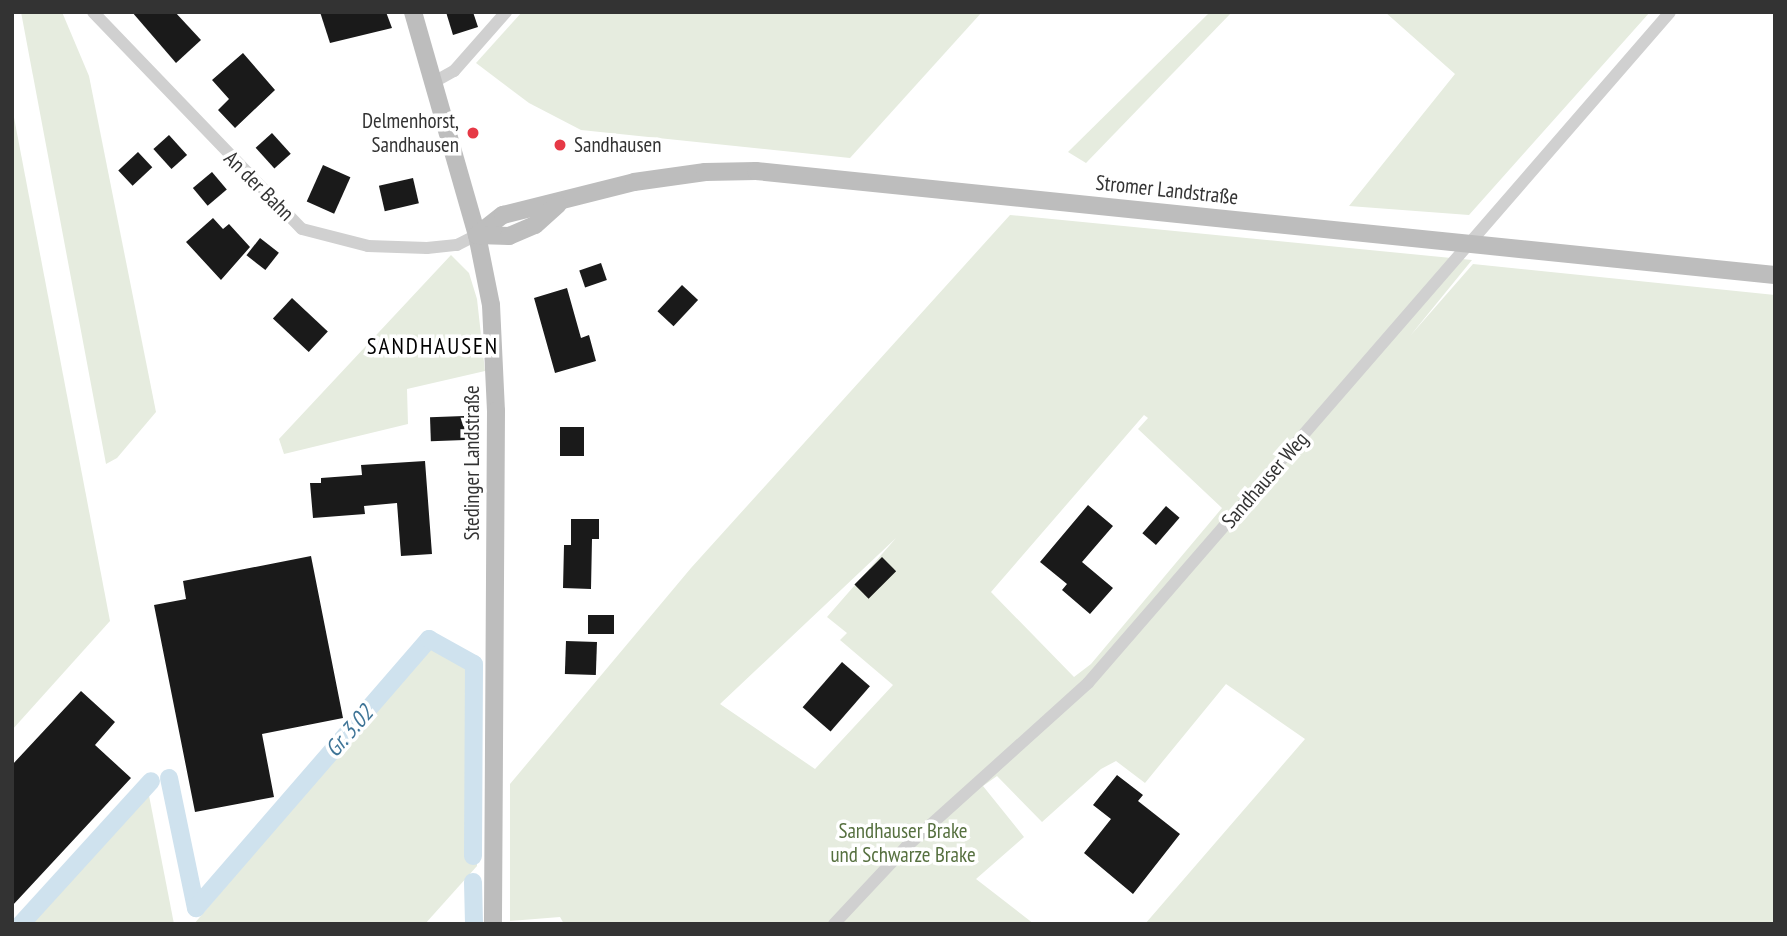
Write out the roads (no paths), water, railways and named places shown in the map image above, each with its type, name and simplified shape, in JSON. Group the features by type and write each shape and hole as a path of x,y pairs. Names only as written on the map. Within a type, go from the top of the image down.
{"main road":[{"name":"Stedinger Landstraße","path":"413,12 477,235 491,305 496,411 493,924"},
{"name":"Stromer Landstraße","path":"477,235 503,215 558,204 646,180 756,171 1775,275"}],"street":[{"name":"An der Bahn","path":"93,12 302,229 320,237 392,247 457,245 477,235"},
{"path":"434,82 454,71 506,12"},
{"name":"Sandhauser Weg","path":"834,924 906,847 1088,682 1670,12"}],"waterway":[{"name":"Gr. 3.02","path":"169,778 196,908 429,639 474,664 473,856"},
{"name":"Gr. 3.02","path":"21,924 151,781"},
{"name":"Gr. 3.02","path":"473,882 474,924"}],"place":[{"name":"Delmenhorst, Sandhausen","path":"473,133"},
{"name":"Sandhausen","path":"560,145"}],"district":[{"name":"SANDHAUSEN","path":"433,346"}],"park label":[{"name":"Sandhauser Brake und Schwarze Brake","path":"903,843"}]}
